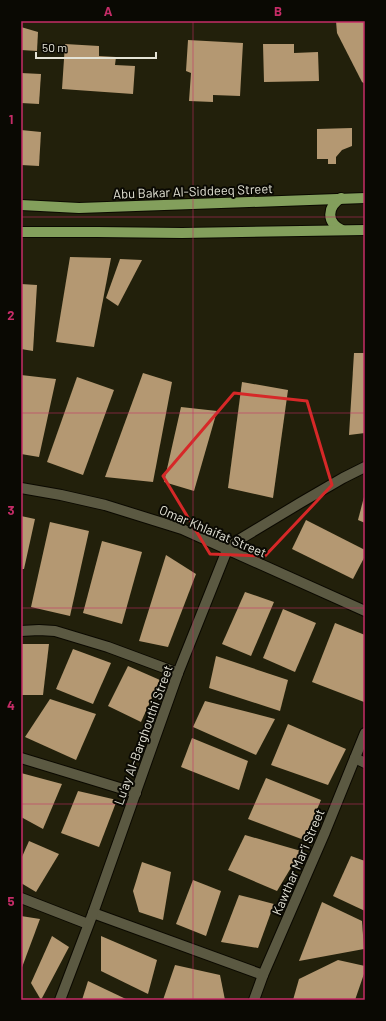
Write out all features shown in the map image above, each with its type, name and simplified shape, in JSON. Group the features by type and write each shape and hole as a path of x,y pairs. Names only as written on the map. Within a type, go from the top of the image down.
{"main road":[{"path":"341,198 332,206 330,218 337,228 342,230"},
{"name":"Abu Bakar Al-Siddeeq Street","path":"21,205 79,208 365,198"},
{"path":"21,232 182,233 365,230"}],"street":[{"name":"Lu'ay Al-Barghouthi Street","path":"60,1000 136,793 178,673 227,550 236,541 343,478 365,467"},
{"name":"Omar Khlaifat Street","path":"21,488 105,505 182,529 365,610"},
{"path":"21,631 55,631 108,647 178,673"},
{"name":"Kawthar Mar'i Street","path":"254,1000 263,975 325,832 365,733"},
{"path":"21,758 136,793"},
{"path":"355,758 365,763"},
{"path":"21,898 88,924"},
{"path":"93,912 263,975"}],"highlighted area":[{"path":"234,393 307,401 332,485 265,556 210,554 163,476"}],"building":[{"path":"336,21 365,21 365,84 362,82 337,33"},
{"path":"21,27 38,32 37,51 21,50"},
{"path":"188,40 243,43 240,96 213,95 213,102 189,101 191,73 186,71"},
{"path":"65,44 99,46 99,56 116,57 115,65 135,66 133,94 62,89"},
{"path":"263,44 294,44 294,53 318,52 319,81 264,82"},
{"path":"21,73 41,74 39,104 21,103"},
{"path":"352,128 352,146 342,150 336,157 336,164 328,164 328,159 317,159 317,129"},
{"path":"21,130 41,132 39,166 21,165"},
{"path":"70,257 111,258 94,347 56,342"},
{"path":"120,259 142,260 118,306 106,298"},
{"path":"21,284 37,285 33,351 21,349"},
{"path":"354,353 365,353 365,433 349,435"},
{"path":"143,373 172,382 153,482 105,477"},
{"path":"21,375 56,379 39,457 21,454"},
{"path":"77,377 114,390 83,475 47,462"},
{"path":"242,382 288,390 273,498 228,488"},
{"path":"181,407 217,411 194,491 164,482"},
{"path":"365,496 365,523 358,520"},
{"path":"21,516 35,519 24,569 21,569"},
{"path":"306,520 365,550 365,556 353,579 292,549"},
{"path":"50,522 89,531 70,616 31,607"},
{"path":"102,541 142,552 122,624 83,613"},
{"path":"166,555 196,574 168,647 139,641"},
{"path":"245,592 274,602 251,656 222,644"},
{"path":"283,609 316,623 295,672 263,658"},
{"path":"335,623 365,635 364,702 312,682"},
{"path":"22,644 49,644 43,695 22,695"},
{"path":"73,649 111,663 93,704 56,689"},
{"path":"216,656 288,680 280,711 209,688"},
{"path":"128,666 160,680 141,722 108,706"},
{"path":"50,699 96,714 76,760 25,737"},
{"path":"205,701 275,719 256,755 193,727"},
{"path":"288,724 346,749 328,785 271,765"},
{"path":"192,738 248,761 239,790 181,767"},
{"path":"21,773 62,784 43,829 21,817"},
{"path":"266,778 321,800 304,840 248,819"},
{"path":"78,791 117,800 99,847 61,833"},
{"path":"245,835 301,851 277,891 228,870"},
{"path":"29,841 59,854 36,892 21,883 21,859"},
{"path":"351,856 365,861 365,911 333,896"},
{"path":"142,862 171,872 163,920 139,912 133,891"},
{"path":"193,880 221,891 206,936 176,924"},
{"path":"239,895 274,904 258,948 221,942"},
{"path":"322,902 362,921 364,949 299,961"},
{"path":"21,916 40,919 21,970"},
{"path":"52,936 69,947 41,1000 31,983"},
{"path":"101,936 157,960 148,994 101,971"},
{"path":"338,960 365,966 365,971 355,1000 293,1000 299,979"},
{"path":"175,965 220,975 225,1000 163,1000"},
{"path":"88,981 128,1000 82,1000"}]}
